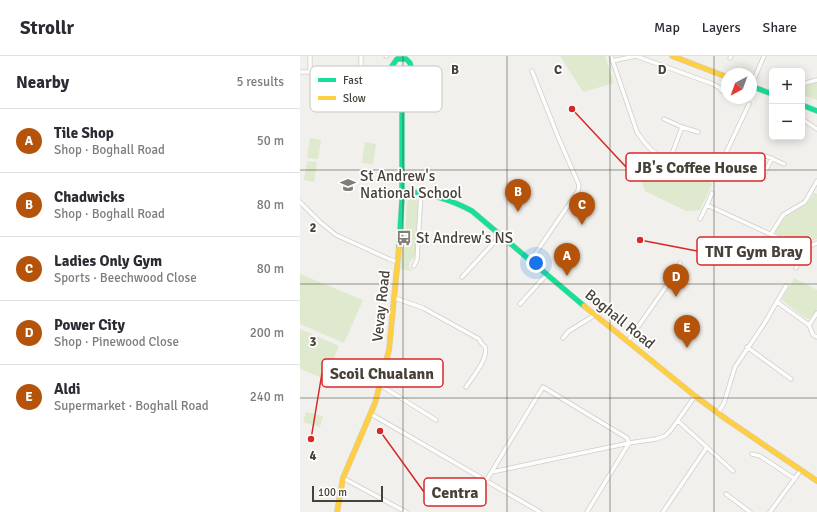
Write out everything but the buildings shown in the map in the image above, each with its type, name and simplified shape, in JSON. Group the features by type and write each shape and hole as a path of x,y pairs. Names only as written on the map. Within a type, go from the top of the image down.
{"main road":[{"path":"672,56 721,75"},
{"name":"Vevay Road","path":"393,66 395,61 402,57 408,61 410,66"},
{"path":"757,88 769,93"},
{"path":"805,106 817,111"},
{"name":"Vevay Road","path":"337,512 343,478 371,414 389,350 395,298 403,191 401,158 402,112"},
{"name":"Boghall Road","path":"403,191 420,193 466,208 501,235 595,315 695,396 817,481"}],"street":[{"path":"300,72 310,72 310,56"},
{"path":"361,66 362,56"},
{"path":"611,56 637,132 653,152 661,158 682,165 694,164 724,157 763,176 772,158"},
{"path":"612,61 636,56 713,84 721,90"},
{"path":"757,72 764,56"},
{"path":"531,260 578,191 579,185 532,70"},
{"path":"805,83 817,80"},
{"path":"724,157 749,104"},
{"path":"664,119 698,132"},
{"path":"805,121 817,129"},
{"path":"670,162 682,126"},
{"path":"766,156 784,164"},
{"path":"771,234 783,214 805,202 817,182"},
{"path":"414,266 417,260 420,193"},
{"path":"700,219 708,205 712,193"},
{"path":"300,202 320,222 336,235 398,262"},
{"path":"708,205 803,248 817,243"},
{"path":"462,277 501,235"},
{"path":"796,268 803,252 803,248"},
{"path":"628,341 677,271 680,262"},
{"path":"520,304 547,274"},
{"path":"718,413 722,407 735,367 778,302 786,286"},
{"path":"395,298 423,308 479,339 485,347 486,353 478,370 466,387"},
{"path":"778,302 809,325 813,334 817,337"},
{"path":"809,325 817,313"},
{"path":"563,338 569,331 595,315"},
{"path":"747,348 790,378"},
{"path":"380,385 436,420"},
{"path":"486,481 543,387 627,438 629,443"},
{"path":"492,472 665,436 678,421 695,396"},
{"path":"371,414 540,512"},
{"path":"678,421 733,471"},
{"path":"587,512 629,443"},
{"path":"663,512 707,447"},
{"path":"752,454 760,456 795,479"},
{"path":"770,512 801,470"},
{"path":"343,478 406,512"},
{"path":"726,494 750,512"}],"green space":[{"path":"560,56 605,56 614,83 583,92"},
{"path":"817,82 817,100 805,96 805,85"},
{"path":"310,138 321,140 318,159 307,158"},
{"path":"365,142 376,144 373,164 362,163"},
{"path":"648,151 663,161 680,166 688,167 706,165 715,162 716,164 708,181 712,184 700,210 686,211 645,191 639,175"},
{"path":"307,161 317,162 314,182 304,180"},
{"path":"814,193 817,194 817,239 803,245 798,245 780,237 775,232 778,225 782,220 806,204"},
{"path":"414,198 417,199 418,203 415,256 409,263 409,268 413,271 400,269 402,249 405,239 407,202"},
{"path":"300,274 363,300 344,343 300,324"},
{"path":"794,278 817,290 817,309 809,319 805,318 782,300"},
{"path":"300,329 339,346 325,379 300,369"},
{"path":"306,412 323,416 320,427 303,422"}],"traffic: fast":[{"path":"392,66 397,59 406,59 411,66"},
{"path":"757,88 769,93"},
{"path":"805,106 817,111"},
{"path":"399,247 402,199 402,112"},
{"path":"403,191 439,197 472,211 584,306"}],"traffic: slow":[{"path":"672,56 721,75"},
{"path":"337,512 343,478 375,403 389,350 399,247"},
{"path":"584,306 695,396 817,481"}],"place":[{"name":"JB's Coffee House","path":"572,109"},
{"name":"St Andrew's National School","path":"348,185"},
{"name":"Chadwicks","path":"518,212"},
{"name":"Ladies Only Gym","path":"582,225"},
{"name":"St Andrew's NS","path":"404,238"},
{"name":"TNT Gym Bray","path":"640,240"},
{"name":"Tile Shop","path":"567,276"},
{"name":"Power City","path":"676,297"},
{"name":"Aldi","path":"687,348"},
{"name":"Centra","path":"380,431"},
{"name":"Scoil Chualann","path":"311,439"}]}
